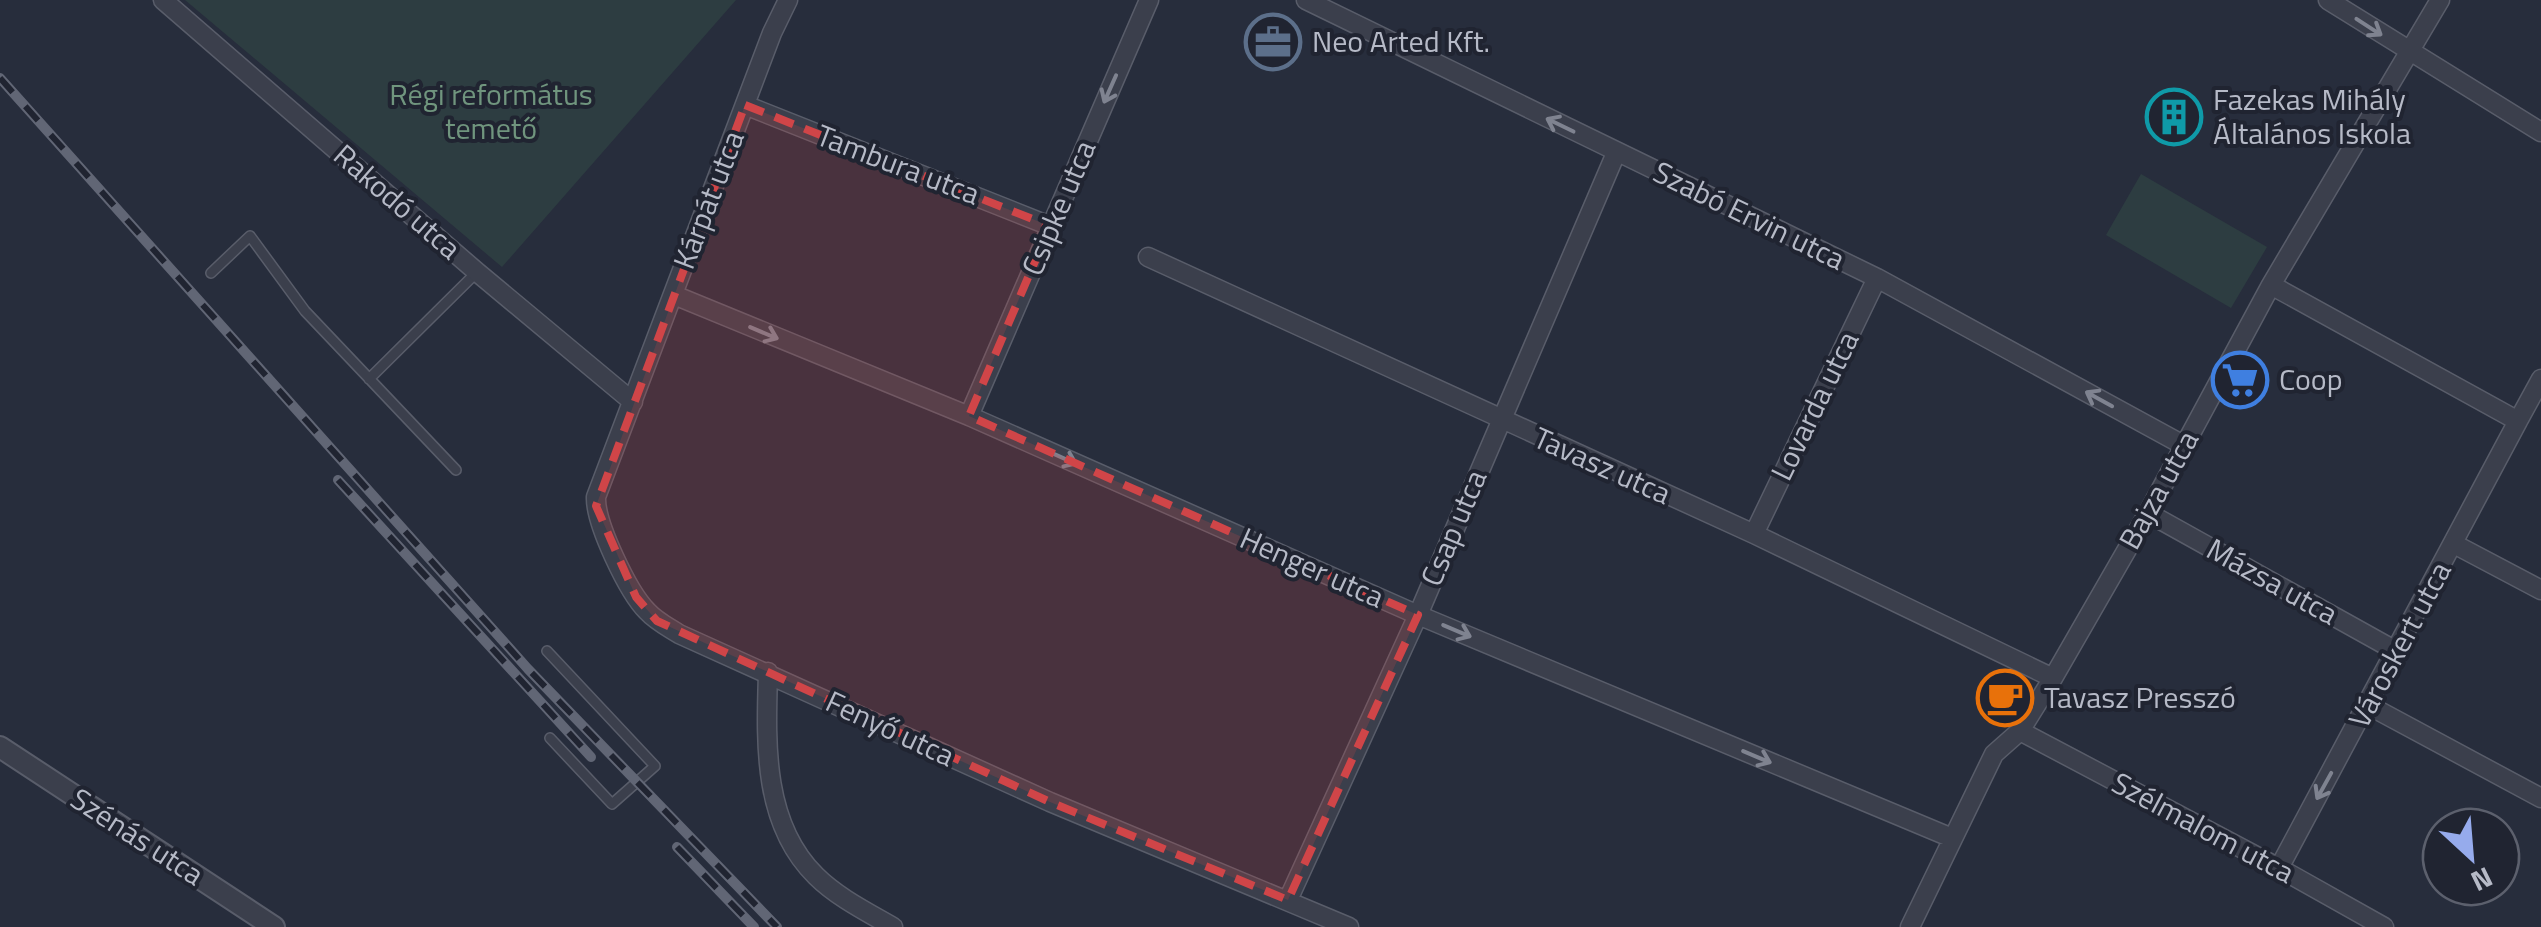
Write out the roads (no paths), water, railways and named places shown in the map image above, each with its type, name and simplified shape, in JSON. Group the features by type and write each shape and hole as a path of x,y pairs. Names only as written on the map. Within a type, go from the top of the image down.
{"street":[{"name":"Rakodó utca","path":"163,0 633,402"},
{"name":"Kárpát utca","path":"633,402 788,0"},
{"name":"Csipke utca","path":"969,416 1149,0"},
{"name":"Szabó Ervin utca","path":"1306,0 1877,278 2185,446"},
{"path":"2328,0 2541,132"},
{"name":"Bajza utca","path":"1910,927 1994,754 2020,731 2053,678 2185,446 2270,285 2440,0"},
{"name":"Tambura utca","path":"745,105 1050,226"},
{"name":"Csap utca","path":"1288,900 1418,615 1616,153"},
{"name":"Tavasz utca","path":"1148,258 1754,534 2053,678"},
{"name":"Lovarda utca","path":"1754,534 1877,278"},
{"path":"2270,285 2518,421"},
{"name":"Henger utca","path":"674,294 969,416 1418,615 1952,838"},
{"name":"Városkert utca","path":"2279,868 2541,379"},
{"name":"Fenyő utca","path":"633,402 596,496 596,506 636,597 657,620 680,634 1050,802 1349,927"},
{"name":"Mázsa utca","path":"2148,512 2396,650"},
{"path":"2454,544 2541,590"},
{"path":"768,672 766,737 774,796 786,837 800,858 830,888 893,927"},
{"path":"2368,705 2541,798"},
{"name":"Szélmalom utca","path":"2020,731 2384,927"},
{"name":"Szénás utca","path":"0,747 274,927"}],"lane":[{"path":"211,273 250,236 305,312 456,470"},
{"path":"369,379 477,272"},
{"path":"547,651 654,766 612,804 550,738"}],"railway":[{"path":"0,78 528,669 777,927"},
{"path":"338,480 591,757"},
{"path":"677,847 754,927"}],"place":[{"name":"Neo Arted Kft.","path":"1273,42"},
{"name":"Fazekas Mihály Általános Iskola","path":"2174,117"},
{"name":"Coop","path":"2240,380"},
{"name":"Tavasz Presszó","path":"2005,698"}],"park label":[{"name":"Régi református temető","path":"491,112"}]}
